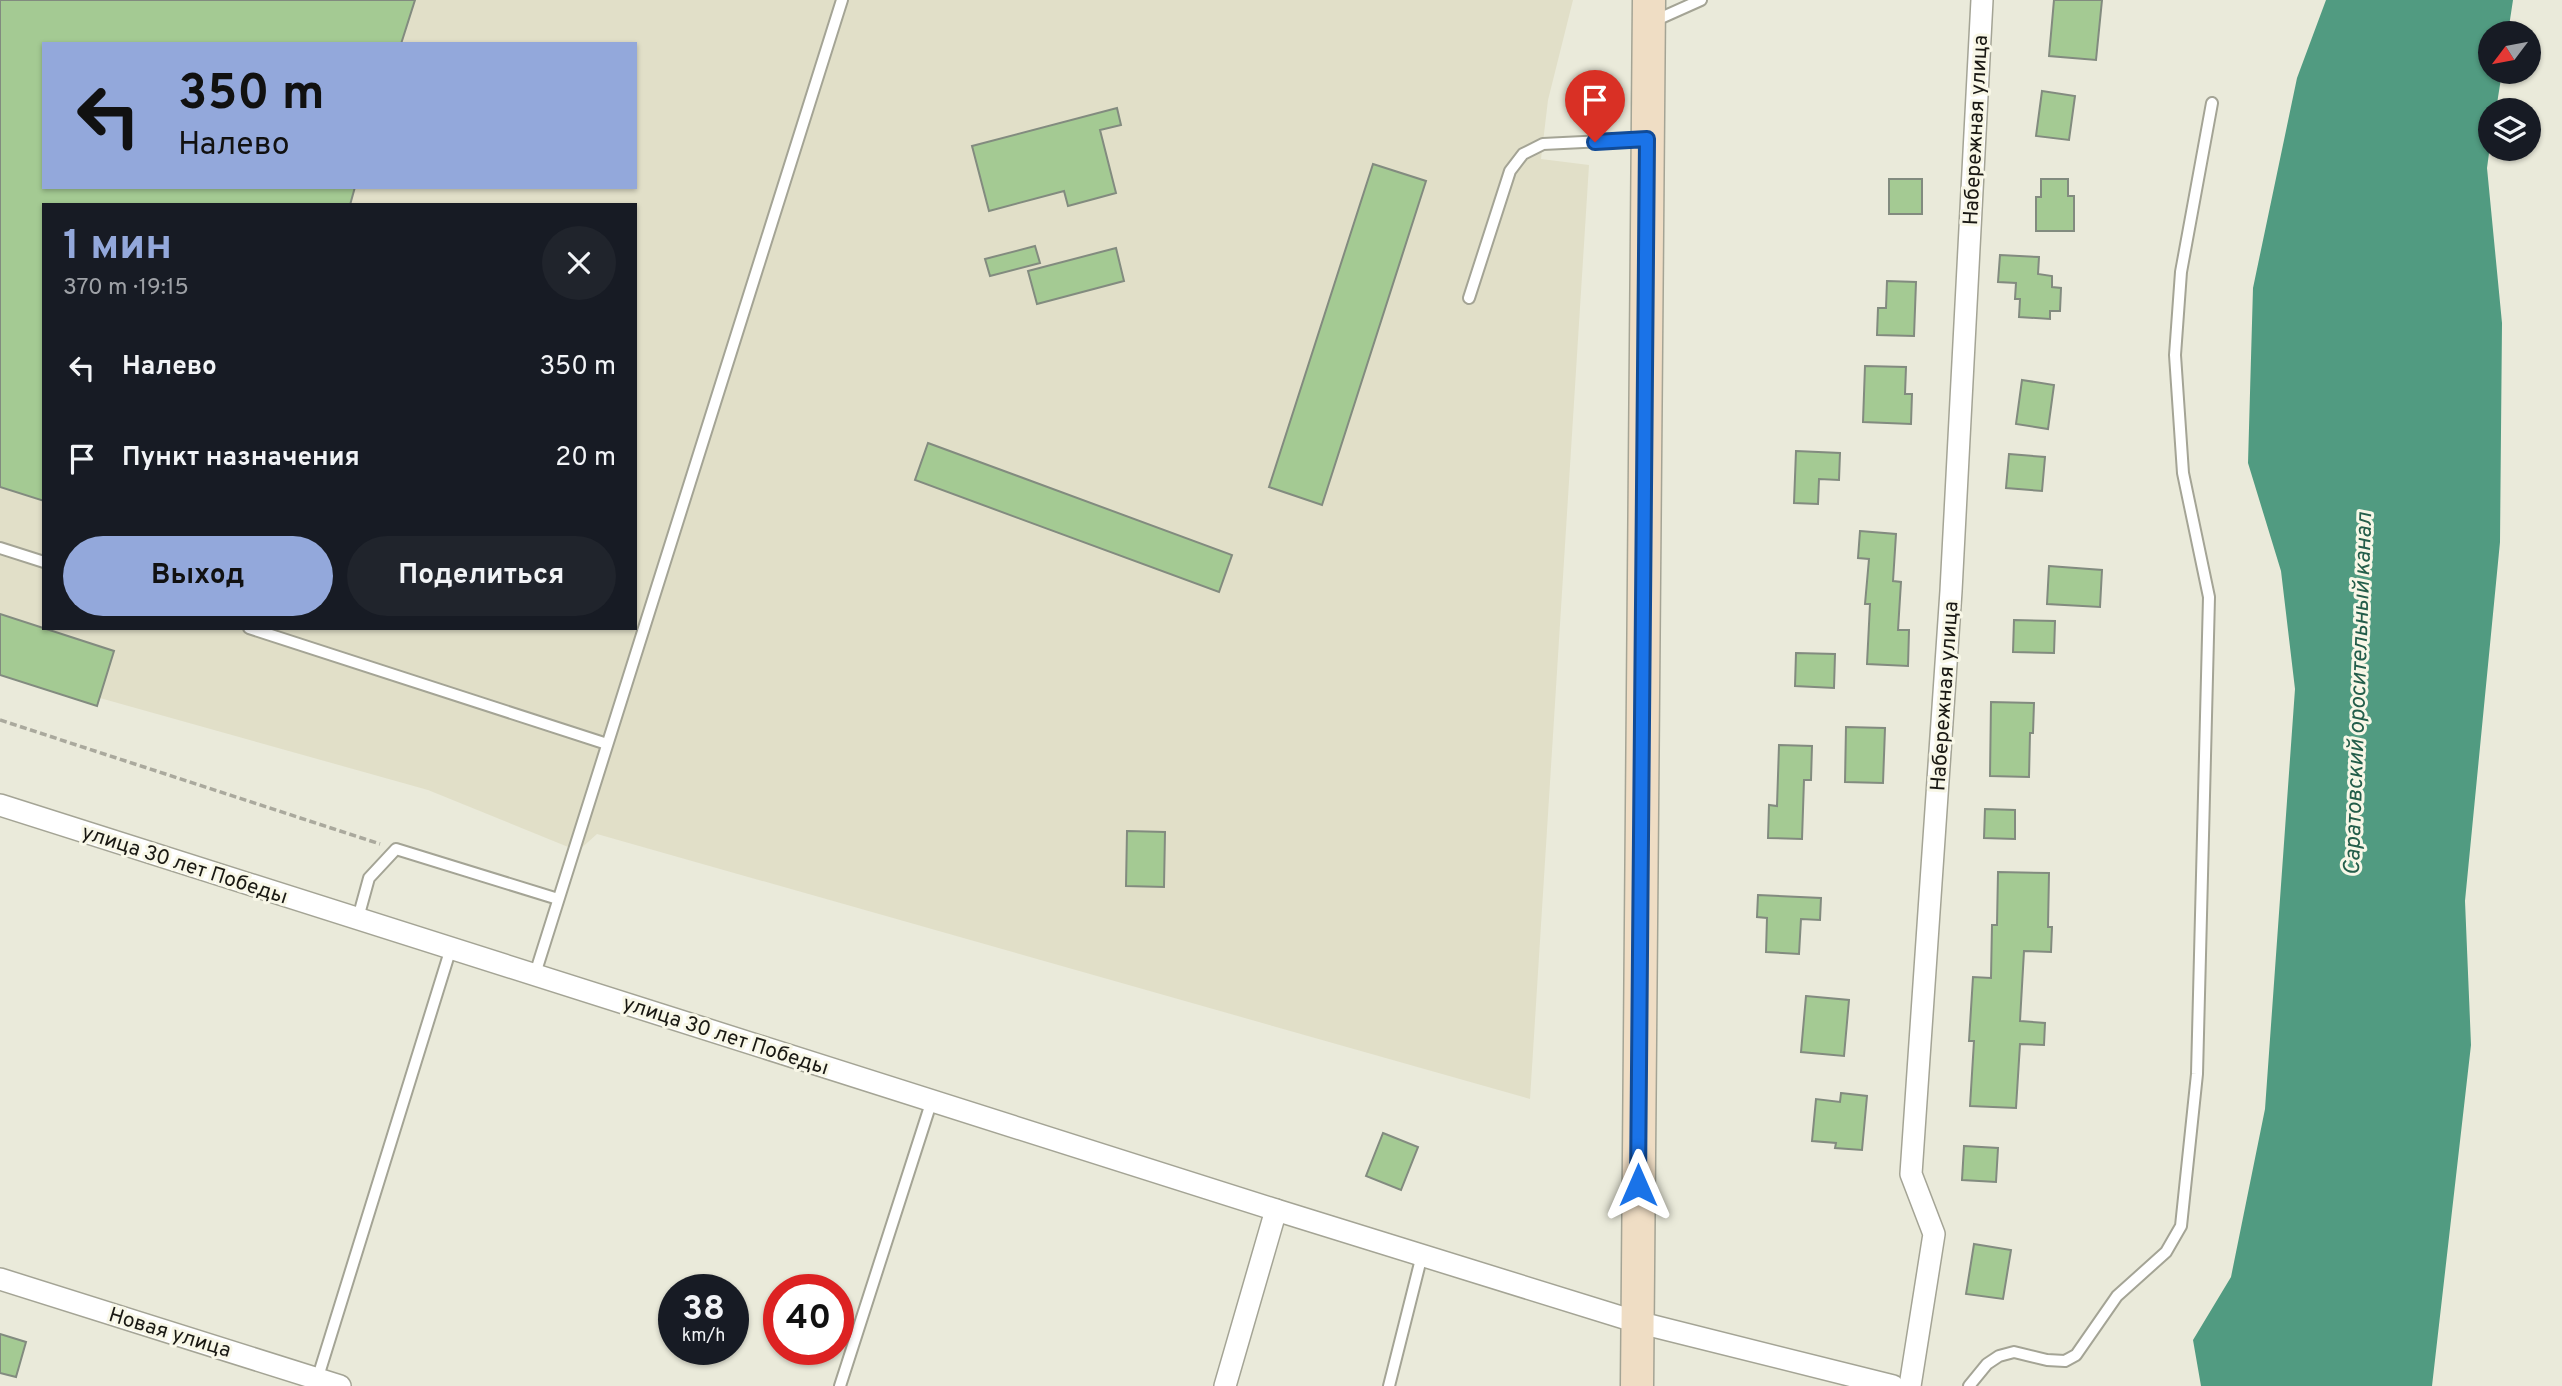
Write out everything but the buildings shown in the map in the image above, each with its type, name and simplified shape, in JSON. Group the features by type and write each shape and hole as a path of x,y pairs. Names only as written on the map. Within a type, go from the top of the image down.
{"street":[{"name":"Набережная улица","path":"1910,1386 1934,1234 1911,1174 1951,591 1982,0"},
{"path":"1637,1386 1648,12"},
{"name":"улица 30 лет Победы","path":"0,805 1637,1322"},
{"path":"1225,1386 1276,1210"},
{"name":"Новая улица","path":"0,1279 316,1382 340,1386"},
{"path":"1637,1322 1893,1386"}],"lane":[{"path":"534,974 842,0"},
{"path":"1648,12 1701,0"},
{"path":"1969,1386 1987,1364 1999,1356 2014,1352 2065,1361 2076,1356 2117,1296 2166,1252 2181,1226 2197,1074 2209,597 2183,473 2175,355 2181,272 2213,103"},
{"path":"1469,299 1510,171 1523,154 1543,144 1647,139"},
{"path":"0,548 42,561"},
{"path":"255,630 607,744"},
{"path":"358,918 369,878 396,849 558,900"},
{"path":"316,1382 451,948"},
{"path":"840,1386 932,1100"},
{"path":"1389,1386 1422,1255"}],"path":[{"path":"0,720 396,849"}],"shaded area":[{"path":"0,0 1573,0 1548,100 1541,159 1589,165 1530,1099 597,834 578,851 428,790 0,670"}],"water":[{"name":"Саратовский оросительный канал","path":"2326,0 2513,0 2510,21 2478,21 2478,84 2500,84 2498,98 2478,98 2478,161 2488,161 2502,323 2500,542 2465,901 2471,1045 2432,1386 2201,1386 2193,1340 2231,1277 2265,1109 2295,689 2281,571 2248,463 2253,288 2297,78"}],"route":[{"path":"1595,142 1647,139 1638,1185"}]}
